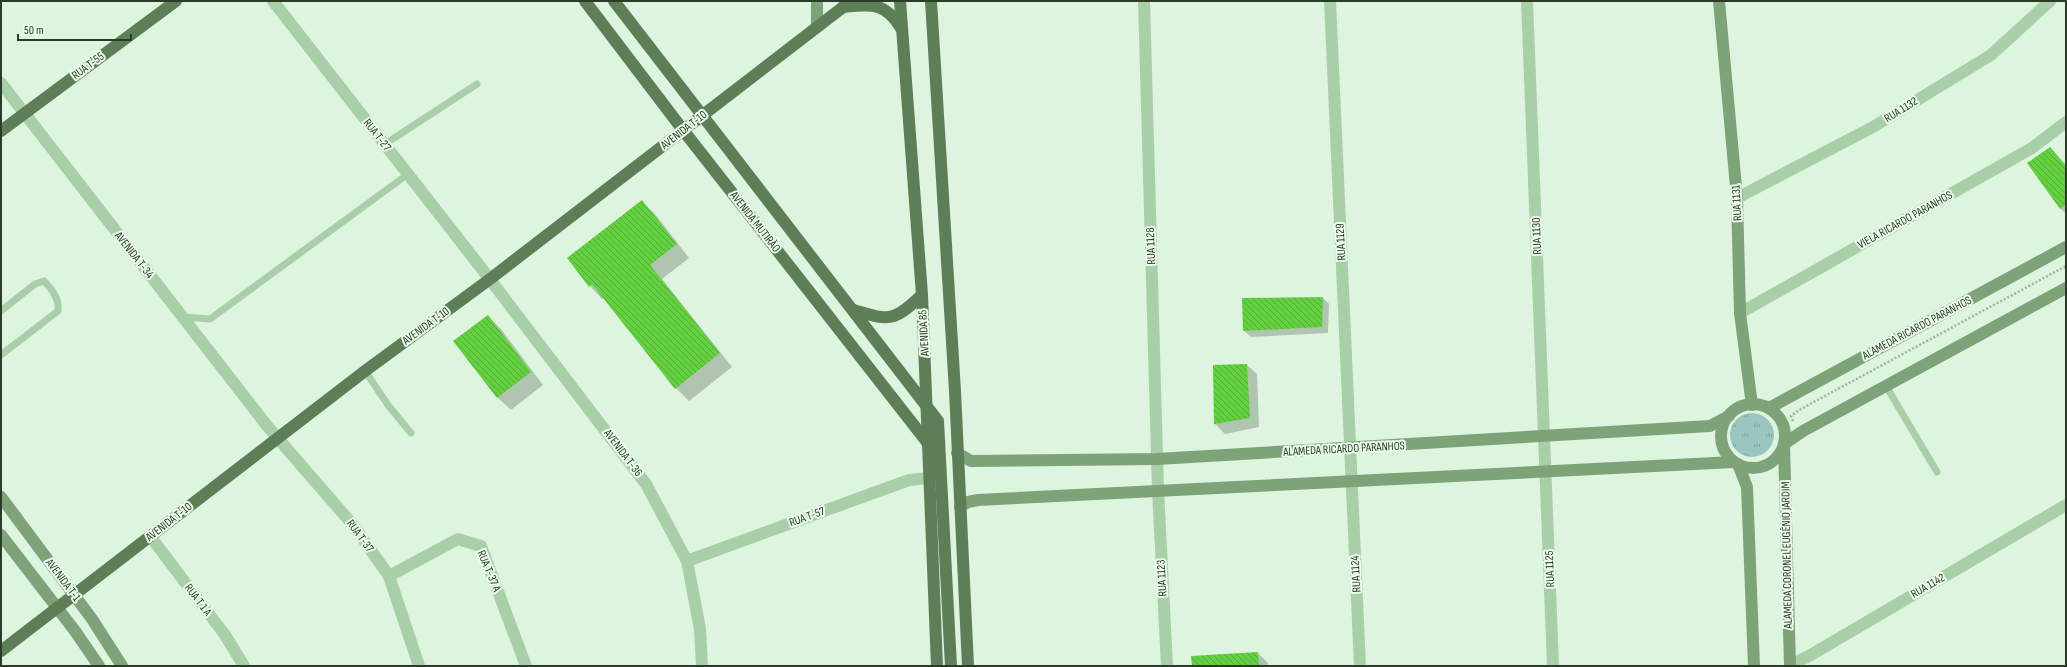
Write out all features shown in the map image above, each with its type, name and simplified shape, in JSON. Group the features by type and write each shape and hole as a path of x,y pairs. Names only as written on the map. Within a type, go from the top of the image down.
{"main road":[{"name":"RUA T-55","path":"1,131 176,1"},
{"name":"AVENIDA MUTIRÃO","path":"585,1 683,130 927,442"},
{"name":"AVENIDA MUTIRÃO","path":"614,1 854,310 938,421 951,666"},
{"path":"817,1 817,27"},
{"name":"AVENIDA 85","path":"900,1 922,295 928,478 937,666"},
{"path":"931,1 968,666"},
{"name":"RUA 1131","path":"1719,1 1737,198 1740,313 1752,405"},
{"name":"AVENIDA T-10","path":"1,650 365,371 490,279 847,4"},
{"path":"847,4 869,4 879,6 895,17 901,28"},
{"name":"ALAMEDA RICARDO PARANHOS","path":"1769,408 2066,247"},
{"path":"960,507 968,502 978,500 1158,490 1736,463 1752,468 1766,466 1777,457 1784,444 1803,431 2065,290"},
{"path":"854,310 882,318 895,316 907,309 922,295"},
{"path":"1754,666 1747,487 1736,463 1727,454 1722,445 1721,435 1723,424 1729,416 1744,406 1752,405 1769,408 1779,418 1784,430 1784,444"},
{"name":"ALAMEDA RICARDO PARANHOS","path":"957,453 971,461 1157,459 1350,449 1710,426 1729,416"},
{"name":"ALAMEDA CORONEL EUGÊNIO JARDIM","path":"1784,444 1790,665"},
{"name":"AVENIDA T-1","path":"1,497 92,619 122,666"},
{"name":"AVENIDA T-1","path":"1,535 58,607 99,666"}],"street":[{"name":"RUA T-27","path":"273,1 482,269"},
{"name":"RUA 1128","path":"1144,1 1158,490"},
{"name":"RUA 1129","path":"1330,1 1352,482"},
{"name":"RUA 1130","path":"1527,1 1546,471"},
{"name":"RUA 1132","path":"1737,198 1873,127 1991,54 2050,1"},
{"name":"AVENIDA T-34","path":"1,83 268,427"},
{"name":"VIELA RICARDO PARANHOS","path":"1740,313 2032,148 2066,122"},
{"name":"AVENIDA T-36","path":"482,269 646,484 687,561 700,629 702,666"},
{"name":"RUA T-37","path":"268,427 353,525 389,576 418,666"},
{"name":"RUA 1125","path":"1546,471 1553,666"},
{"name":"RUA T-57","path":"687,561 909,480 928,478"},
{"name":"RUA 1124","path":"1352,482 1360,666"},
{"name":"RUA 1123","path":"1158,490 1167,666"},
{"name":"RUA 1142","path":"1790,665 1815,652 2066,505"},
{"name":"RUA T 1 A","path":"150,536 225,635 244,666"},
{"name":"RUA T-37 A","path":"389,576 458,539 481,546 526,666"}],"lane":[{"path":"385,144 477,84"},
{"path":"182,317 210,319 408,174"},
{"path":"1,311 35,284 44,281 50,287 59,303 58,311 1,355"},
{"path":"365,371 411,433"},
{"path":"1886,386 1936,472"}],"green space":[{"path":"1748,413 1756,413 1768,419 1774,431 1774,439 1768,451 1756,457 1748,457 1736,451 1730,439 1730,431 1736,419"}],"building":[{"path":"2050,147 2066,166 2066,204 2060,209 2027,163"},
{"path":"642,200 677,244 650,265 720,353 675,389 592,284 589,287 567,258"},
{"path":"1323,297 1322,327 1243,331 1242,298"},
{"path":"488,315 531,372 497,398 453,341"},
{"path":"1247,364 1250,418 1214,424 1213,365"},
{"path":"1258,652 1259,666 1192,666 1191,656"}]}
